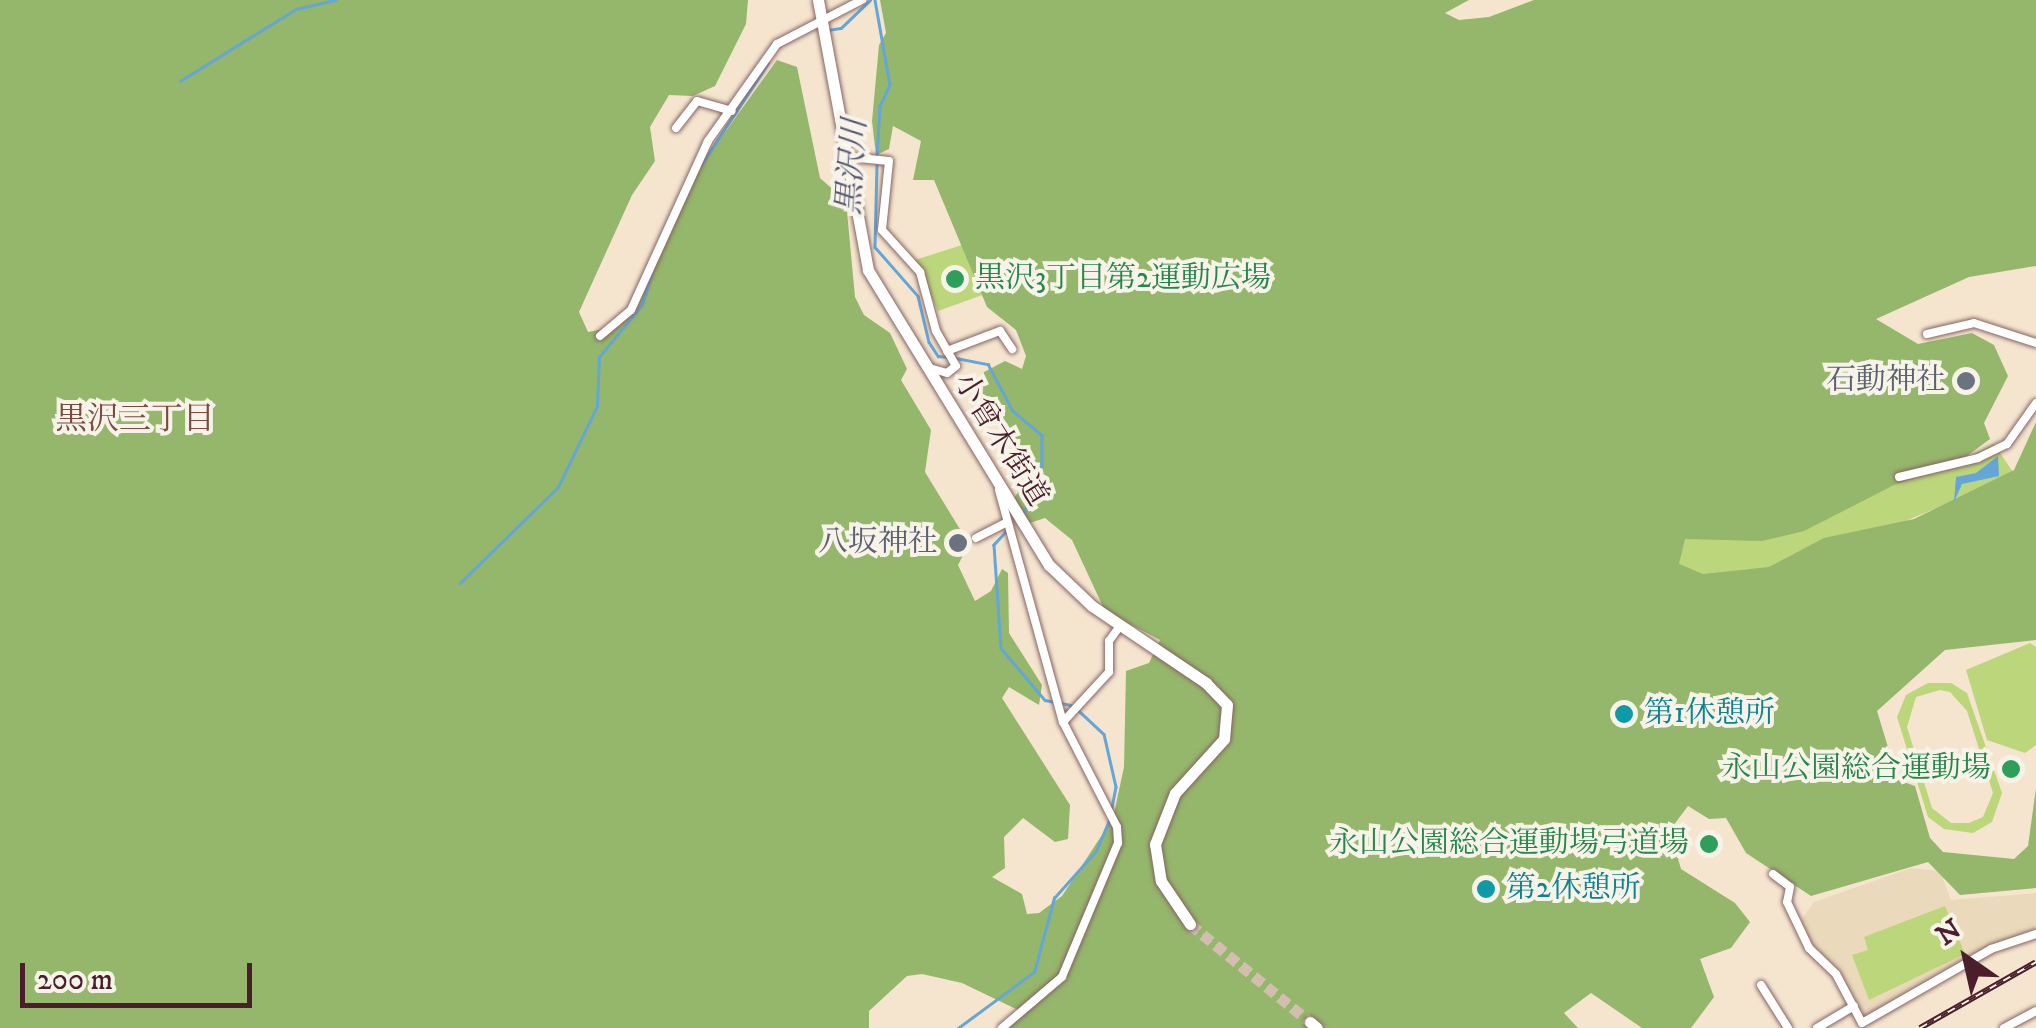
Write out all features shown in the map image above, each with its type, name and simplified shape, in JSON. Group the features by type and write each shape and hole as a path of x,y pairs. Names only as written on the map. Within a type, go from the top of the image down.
{"main road":[{"name":"小曾木街道","path":"818,0 868,270 997,483 1013,525 1065,584 1206,683 1230,717 1224,738 1165,811 1156,859 1170,903 1190,924"}],"street":[{"path":"600,336 631,310 663,228 708,141 776,44 823,27 862,0"},
{"path":"676,128 697,101 732,111"},
{"path":"848,157 890,161 882,230 925,280 947,352 954,362 947,372 926,366"},
{"path":"1927,334 1974,323 2036,343"},
{"path":"947,352 1000,331 1012,349"},
{"path":"1898,477 1978,458 2007,444 2036,403"},
{"path":"976,538 1013,525 1063,722 1114,821 1114,858 1062,977 1002,1028"},
{"path":"1063,722 1109,672 1108,641 1120,626"},
{"path":"1773,874 1790,886 1787,902 1809,948 1836,974 1862,1022 1991,949 2036,934"},
{"path":"1760,986 1788,1028"},
{"path":"1817,1028 1854,1006"},
{"path":"2004,1028 2036,1010"}],"shaded area":[{"path":"1911,868 1940,871 1951,900 2036,893 2036,930 1990,946 1862,1023 1836,974 1809,948 1801,920 1814,902"}],"green space":[{"path":"0,0 748,0 746,24 715,86 693,96 669,95 650,127 655,161 632,195 579,312 588,332 620,326 693,177 777,60 797,67 820,178 846,201 855,297 864,315 890,333 907,369 901,380 931,430 925,472 969,544 958,565 975,601 991,591 1002,569 1008,573 1009,633 1042,685 1039,705 1009,687 1002,698 1070,805 1068,839 1055,842 1023,818 1004,837 1005,868 992,877 1022,894 1027,914 1039,913 1062,896 1113,818 1124,767 1126,671 1149,663 1160,640 1105,611 1072,540 1045,518 1030,523 1014,498 1026,481 1020,448 1007,423 980,401 984,372 1005,361 1022,369 1026,356 1016,330 987,307 934,180 913,180 921,141 893,126 889,149 876,155 872,121 879,45 886,33 880,0 1469,0 1445,13 1459,20 1489,17 1534,0 2036,0 2036,266 1969,277 1876,319 1918,344 1972,333 1994,345 2008,376 1984,423 1990,439 1956,464 1894,485 1804,531 1762,541 1685,539 1679,564 1703,574 1769,567 1824,538 1914,519 2014,470 2036,422 2036,640 1945,650 1877,711 1898,780 1915,786 1930,838 1943,852 2014,859 2028,846 2036,788 2036,888 1960,895 1928,862 1811,896 1746,853 1726,818 1709,819 1688,806 1670,830 1681,869 1735,903 1750,922 1731,948 1700,959 1714,997 1691,1028 1642,1028 1591,993 1564,1013 1578,1028 1004,1028 1018,1010 962,983 922,974 907,976 869,1011 869,1028 0,1028"},
{"name":"黒沢3丁目第2運動広場","path":"962,245 988,293 938,311 915,260"},
{"path":"1994,444 2015,475 1770,578 1623,577 1674,535 1956,464"},
{"path":"2030,643 2036,647 2036,745 2025,753 1987,740 1966,670"},
{"path":"1928,683 1951,683 1967,693 2002,793 1992,822 1973,833 1944,829 1928,817 1897,717 1906,695","holes":["1940,690 1950,692 1967,711 1993,793 1983,817 1969,823 1951,823 1932,808 1907,727 1916,697"]},
{"path":"1945,906 1965,954 1869,1000 1852,955 1868,950 1864,937"}],"water":[{"path":"1998,456 1999,476 1962,484 1954,502 1956,477 1976,473"}],"waterway":[{"path":"180,81 296,9 335,0"},
{"path":"828,30 841,28 870,0"},
{"name":"黒沢川","path":"875,0 890,85 880,106 877,157"},
{"path":"701,165 768,63"},
{"name":"黒沢川","path":"877,165 875,247 918,296 929,342 938,356 948,357"},
{"path":"460,583 558,487 597,406 599,357 642,305 652,272"},
{"name":"黒沢川","path":"956,358 988,364 1013,411 1042,435 1042,467 1023,516"},
{"name":"黒沢川","path":"1006,532 994,545 1001,648 1045,700 1071,705"},
{"name":"黒沢川","path":"1078,710 1104,734 1116,787 1111,813"},
{"name":"黒沢川","path":"958,1028 1034,972 1054,898 1096,851 1109,820"}],"tunnel":[{"path":"1190,924 1310,1022"}],"railway":[{"path":"1920,1028 2036,962"}],"place":[{"name":"黒沢3丁目第2運動広場","path":"955,279"},
{"name":"石動神社","path":"1966,381"},
{"name":"八坂神社","path":"958,543"},
{"name":"第1休憩所","path":"1624,714"},
{"name":"永山公園総合運動場","path":"2011,769"},
{"name":"永山公園総合運動場弓道場","path":"1709,844"},
{"name":"第2休憩所","path":"1486,889"}],"district":[{"name":"黒沢三丁目","path":"135,420"}]}
